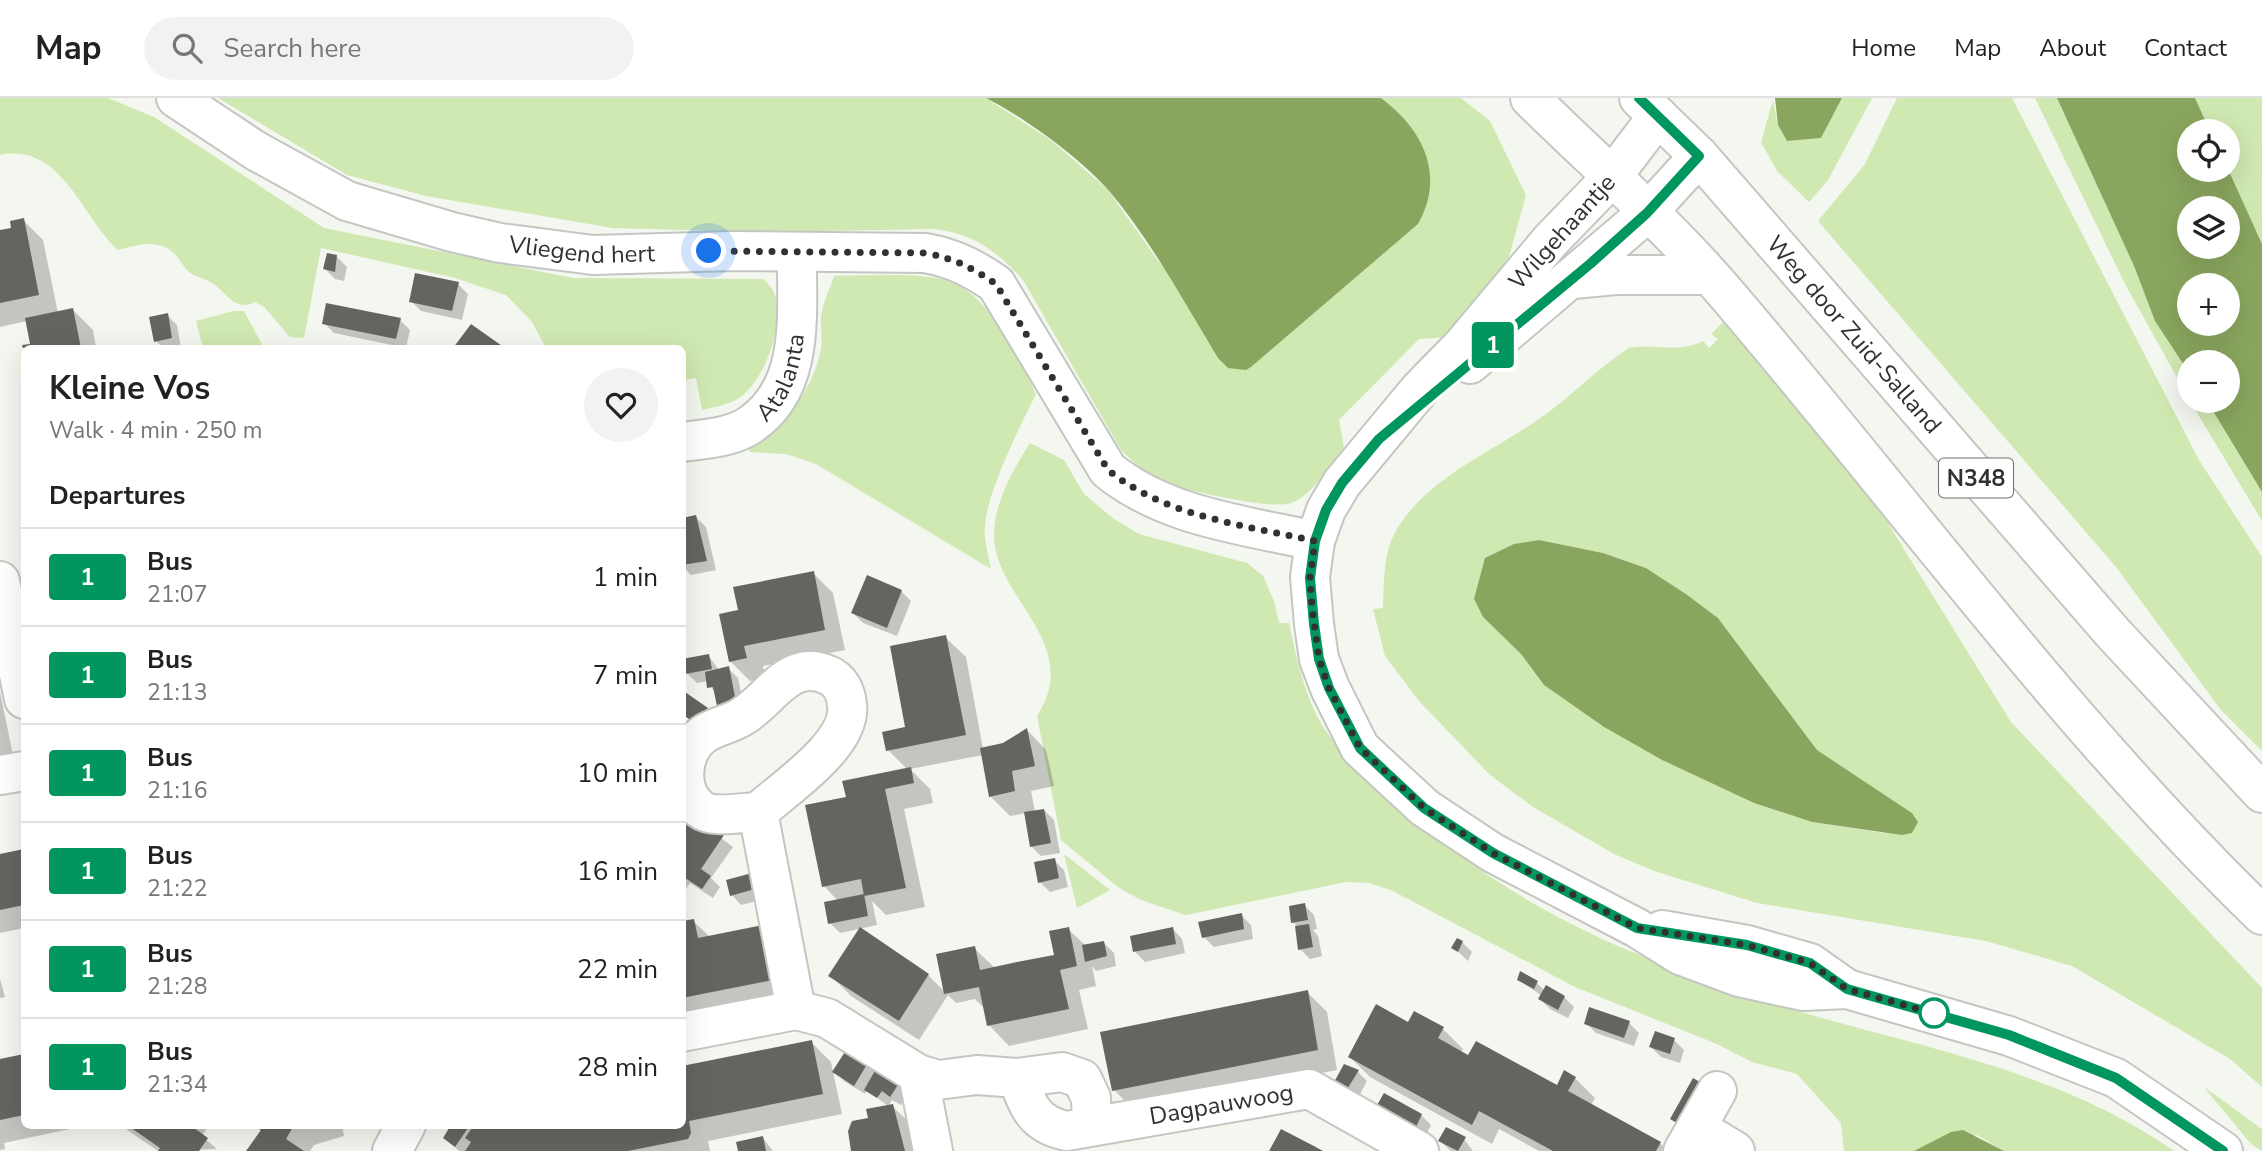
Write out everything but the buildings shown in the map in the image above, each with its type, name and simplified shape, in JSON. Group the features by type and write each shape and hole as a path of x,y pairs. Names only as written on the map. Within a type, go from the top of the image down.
{"street":[{"name":"Vliegend hert","path":"176,98 256,151 347,201 500,243 593,255 797,252 925,253 949,257 973,268 996,284 1108,470 1131,489 1195,514 1315,541"},
{"name":"N348","path":"1530,98 1727,294 2046,685 2215,869 2262,915"},
{"name":"Wilgehaantje","path":"1648,107 1611,178 1551,240 1379,439 1342,483 1326,510 1315,541 1310,578 1319,659 1329,688 1360,748 1424,808 1493,853 1637,928 1680,955 1739,977 1803,991 1847,989 2009,1035 2116,1078 2223,1151"},
{"name":"Weg door Zuid-Salland","path":"1648,107 1699,156 2095,613 2262,793"},
{"path":"1573,279 1647,213 1699,156"},
{"name":"Atalanta","path":"686,441 722,435 750,425 776,400 790,373 795,348 797,252"},
{"name":"Wilgehaantje","path":"1379,439 1573,279 1616,275 1708,275"},
{"path":"0,581 21,684"},
{"path":"0,775 21,772"},
{"path":"758,812 796,1010"},
{"path":"686,1031 796,1010 827,1018 919,1074 938,1080 977,1075 1018,1078 1045,1072 1062,1072 1082,1079 1091,1098 1092,1126"},
{"path":"919,1074 933,1151"},
{"name":"Dagpauwoog","path":"1018,1078 1027,1104 1041,1122 1067,1131 1309,1089 1419,1151"},
{"path":"1717,1091 1690,1139 1735,1151"},
{"path":"392,1151 404,1129"}],"shaded area":[{"path":"0,98 108,98 154,117 324,228 573,278 764,279 774,292 777,304 775,334 765,365 748,390 739,398 721,406 702,410 696,378 686,380 686,345 544,345 532,322 506,295 455,278 321,248 304,338 290,337 264,307 255,302 242,305 232,300 214,284 189,272 168,249 145,244 118,250 54,170 39,160 21,154 0,155"},
{"path":"218,98 986,98 1052,141 1108,190 1159,262 1251,367 1418,224 1430,188 1426,154 1408,124 1381,98 1461,98 1490,121 1526,195 1509,257 1448,337 1419,339 1339,420 1344,447 1312,489 1287,504 1261,504 1175,486 1158,479 1136,464 1121,450 1023,280 1004,260 972,239 933,229 755,232 612,228 426,196 347,175"},
{"path":"986,98 1381,98 1408,124 1426,154 1430,188 1426,206 1418,224 1251,367 1246,370 1228,368 1218,358 1154,252 1110,192 1052,140"},
{"path":"1775,98 1842,98 1821,138 1787,141 1778,125"},
{"path":"1842,98 1872,98 1828,180 1809,202 1777,171 1761,142 1773,100 1778,125 1787,141 1821,138"},
{"path":"1897,98 2012,98 2199,460 2262,557 2262,751 2221,710 2116,567 1818,221 1865,164"},
{"path":"2035,98 2057,98 2134,266 2155,321 2177,355 2177,377 2125,284"},
{"path":"2057,98 2195,98 2205,119 2177,119 2177,182 2234,182 2262,244 2262,492 2214,413 2240,413 2240,350 2177,350 2177,355 2155,321 2134,266"},
{"path":"2195,98 2262,98 2262,244 2234,182 2240,182 2240,119 2205,119"},
{"path":"908,275 948,281 963,288 990,313 1020,362 1036,394 1003,464 989,504 985,537 991,569 816,464 786,454 750,452 748,445 785,416 811,380 821,349 822,311 834,276"},
{"path":"233,311 244,311 262,345 202,345 196,321"},
{"path":"1724,321 1868,491 2011,722 2262,988 2262,1087 2230,1059 2072,966 1986,941 1757,903 1654,871 1614,854 1533,807 1490,775 1419,701 1385,656 1373,609 1383,608 1385,567 1392,538 1410,511 1425,495 1460,468 1548,412 1629,348 1675,348 1703,341 1709,348 1718,339 1711,334","holes":["1539,540 1603,553 1646,568 1718,618 1817,750 1912,813 1884,833 1812,822 1754,803 1662,760 1604,727 1544,685 1521,654 1483,617 1474,599 1514,544"]},
{"path":"2197,413 2214,413 2262,492 2262,521"},
{"path":"1030,443 1064,460 1084,494 1114,519 1139,534 1247,563 1263,576 1274,601 1279,623 1289,623 1300,670 1312,705 1336,744 1359,770 1406,813 1437,839 1504,886 1574,926 1648,958 1721,979 1780,1006 1983,1063 2082,1099 2129,1123 2174,1151 2004,1151 1977,1135 1914,1151 1844,1151 1841,1123 1797,1074 1752,1062 1717,1044 1575,987 1391,890 1369,883 1346,882 1186,915 1141,900 1119,888 1061,840 1037,716 1049,690 1050,665 1044,642 1006,578 997,556 994,532 998,509 1012,474"},
{"path":"1539,540 1603,553 1646,568 1718,618 1817,750 1912,813 1918,822 1912,833 1902,835 1812,822 1754,803 1662,760 1604,727 1544,685 1521,654 1483,617 1474,599 1485,558 1514,544"},
{"path":"1064,854 1110,890 1077,908"},
{"path":"2203,1086 2262,1129 2262,1151 2251,1144"},
{"path":"1963,1130 2004,1151 1914,1151 1951,1132"}],"bus line":[{"name":"1","path":"1639,98 1699,156 1647,213 1590,264 1379,439 1342,483 1326,510 1315,541 1310,578 1314,624 1319,659 1329,688 1360,748 1424,808 1493,853 1637,928 1688,933 1747,945 1810,963 1847,989 2009,1035 2116,1078 2223,1151"}],"route":[{"path":"709,251 925,253 949,257 973,268 996,284 1018,316 1108,470 1119,480 1153,499 1195,514 1315,541 1310,578 1312,608 1319,659 1329,688 1360,748 1424,808 1493,853 1637,928 1688,933 1747,945 1810,963 1847,989 1940,1015 1934,1013"}]}
